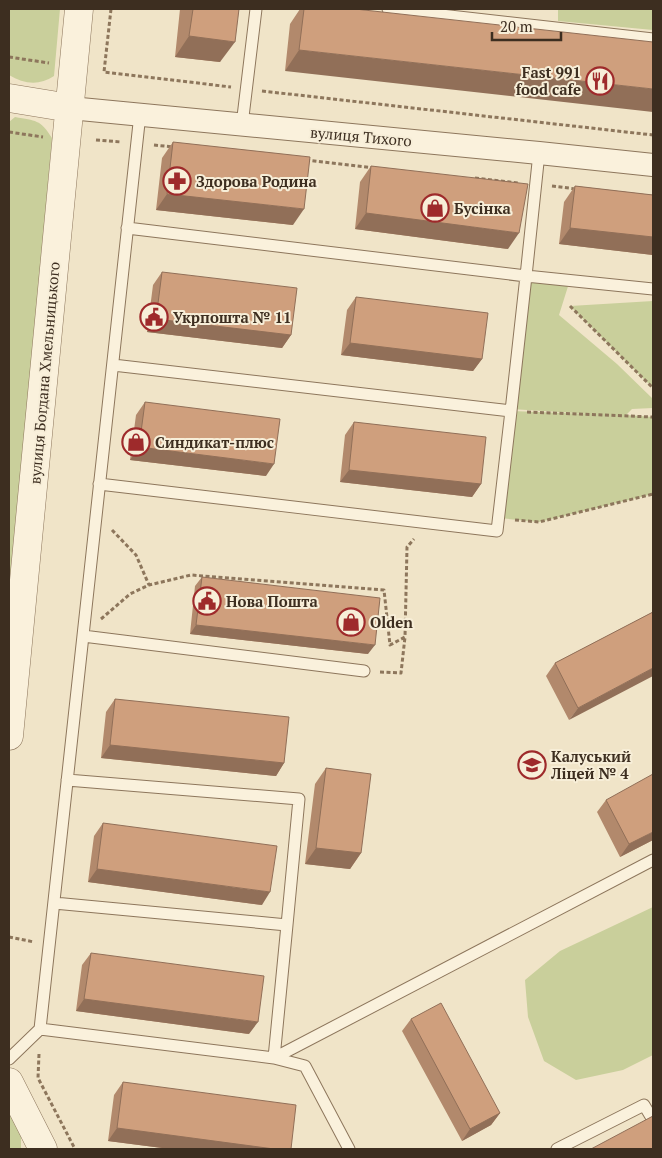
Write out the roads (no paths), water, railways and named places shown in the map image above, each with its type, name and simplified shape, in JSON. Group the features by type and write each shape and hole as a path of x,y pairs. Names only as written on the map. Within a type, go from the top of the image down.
{"street":[{"name":"вулиця Богдана Хмельницького","path":"9,736 79,9"},
{"path":"9,98 70,108"},
{"name":"вулиця Тихого","path":"70,108 653,165"},
{"path":"9,1082 44,1149"}],"lane":[{"path":"242,124 256,9"},
{"path":"388,9 653,39"},
{"path":"9,1059 40,1029 140,114"},
{"path":"99,484 497,531 539,153"},
{"path":"127,228 526,276 653,289"},
{"path":"112,365 511,411"},
{"path":"83,636 364,672"},
{"path":"67,780 299,799 274,1058"},
{"path":"274,1058 653,860"},
{"path":"54,903 286,925"},
{"path":"40,1029 274,1058 305,1066 349,1149"},
{"path":"557,1149 649,1102 653,1120"}],"place":[{"name":"Fast 991 food cafe","path":"600,81"},
{"name":"Здорова Родина","path":"177,181"},
{"name":"Бусінка","path":"435,208"},
{"name":"Укрпошта № 11","path":"154,317"},
{"name":"Синдикат-плюс","path":"136,442"},
{"name":"Нова Пошта","path":"207,601"},
{"name":"Olden","path":"351,622"},
{"name":"Калуський Ліцей № 4","path":"532,765"}]}
